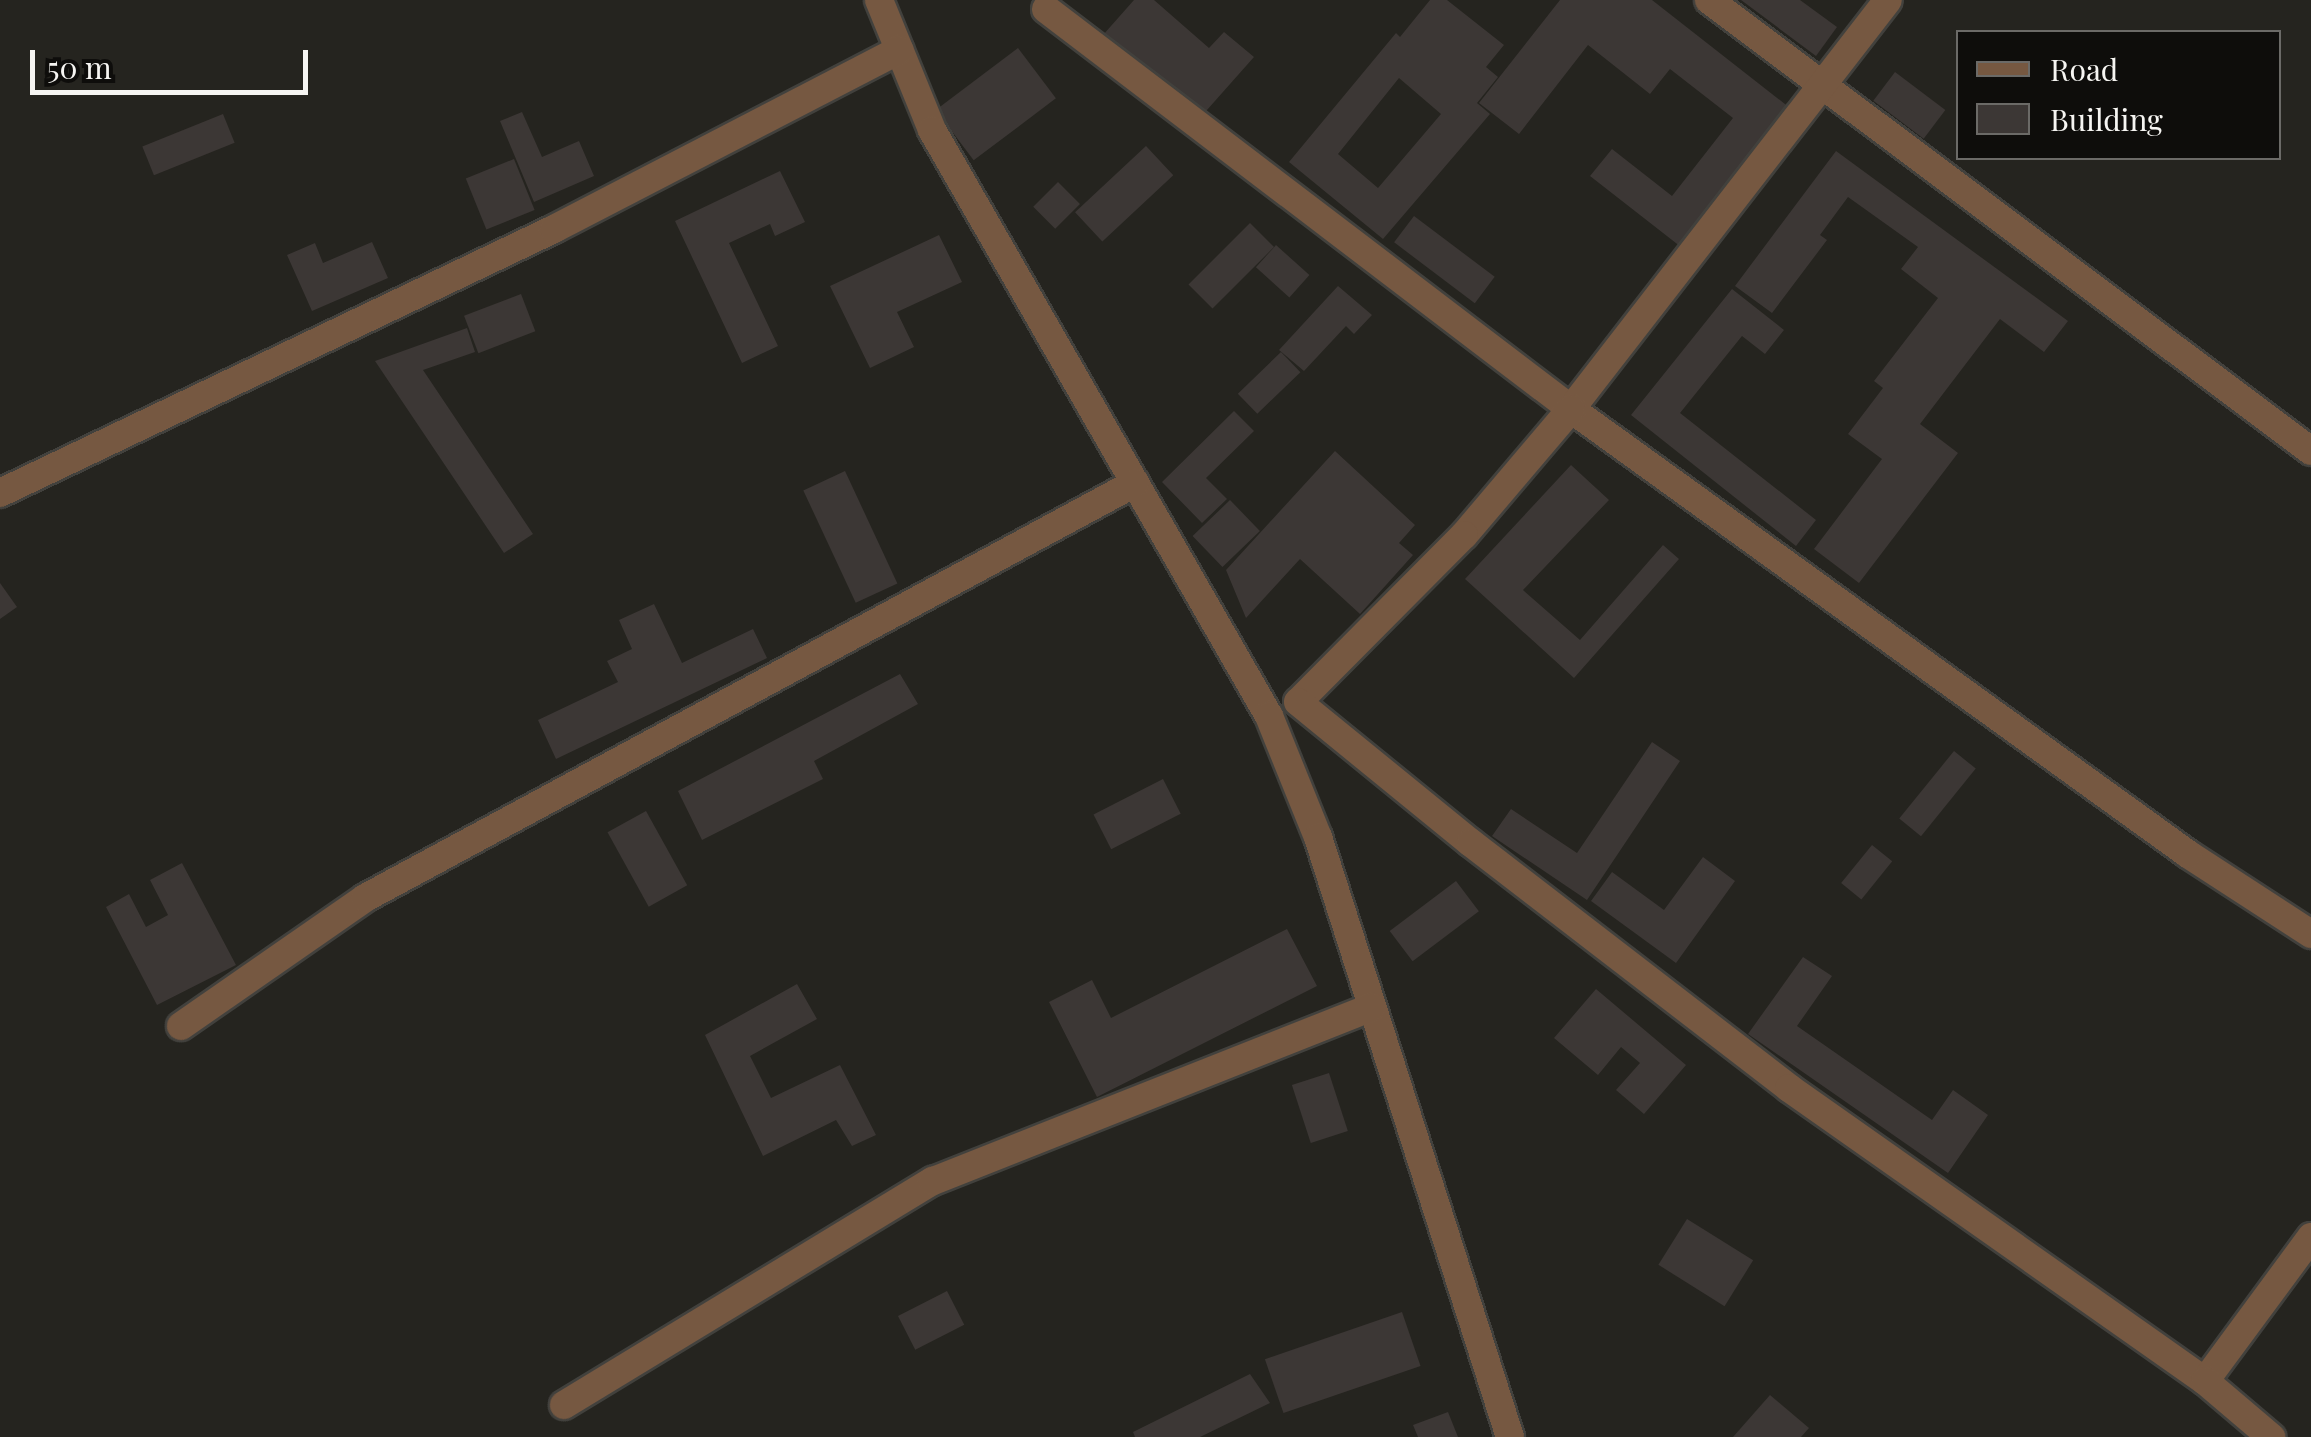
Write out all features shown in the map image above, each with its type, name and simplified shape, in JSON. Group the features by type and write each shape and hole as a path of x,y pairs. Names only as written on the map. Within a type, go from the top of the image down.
{"street":[{"path":"878,0 932,130 1269,716 1318,837 1510,1437"},
{"path":"1710,0 2311,451"},
{"path":"1269,716 1298,702 1464,535 1572,408 1888,0"},
{"path":"1046,10 1572,408 2188,854 2311,934"},
{"path":"0,492 554,229 899,50"},
{"path":"182,1026 366,898 1135,483"},
{"path":"1298,702 1471,843 1789,1088 2205,1381 2272,1437"},
{"path":"564,1405 933,1181 1372,1007"},
{"path":"2205,1381 2311,1237"}],"building":[{"path":"1134,0 1154,0 1209,48 1224,32 1254,57 1199,119 1103,35"},
{"path":"1430,0 1447,0 1504,45 1486,67 1498,77 1477,103 1490,114 1383,239 1289,162 1396,33 1400,37","holes":["1399,78 1441,114 1378,188 1338,154"]},
{"path":"1560,0 1652,0 1790,108 1681,247 1590,176 1612,149 1672,196 1733,118 1670,69 1650,94 1588,45 1519,134 1479,103"},
{"path":"1741,0 1800,0 1837,27 1816,56"},
{"path":"1018,48 1056,98 974,160 936,110"},
{"path":"1895,72 1945,110 1924,139 1873,101"},
{"path":"522,112 542,157 579,141 594,176 534,202 500,121"},
{"path":"223,114 235,143 154,175 142,147"},
{"path":"1146,146 1173,175 1102,241 1075,212"},
{"path":"1836,151 2068,321 2044,352 2000,319 1920,424 1958,453 1859,583 1814,549 1882,459 1848,434 1883,388 1874,381 1938,298 1901,269 1918,247 1848,197 1820,235 1827,240 1772,313 1735,286"},
{"path":"514,159 535,210 486,229 466,178"},
{"path":"780,171 805,222 775,236 770,224 729,243 778,346 742,363 675,221"},
{"path":"1058,182 1080,204 1055,229 1033,207"},
{"path":"1414,216 1495,277 1475,303 1394,242"},
{"path":"1250,223 1274,247 1213,309 1188,285"},
{"path":"939,235 962,282 897,312 914,347 870,368 830,286"},
{"path":"372,242 388,278 312,311 287,255 315,243 323,263"},
{"path":"1276,245 1309,275 1289,297 1256,267"},
{"path":"1338,286 1372,315 1354,334 1346,326 1304,371 1279,350"},
{"path":"1732,289 1784,330 1765,354 1742,336 1680,413 1816,520 1796,546 1631,415"},
{"path":"521,294 535,331 478,353 464,316"},
{"path":"467,328 475,352 423,370 533,534 504,553 375,361"},
{"path":"1281,352 1300,372 1257,414 1238,394"},
{"path":"1234,411 1254,431 1206,478 1227,499 1202,523 1162,482"},
{"path":"1335,451 1415,525 1399,543 1413,555 1360,614 1300,559 1246,618 1226,570"},
{"path":"1571,465 1609,500 1523,590 1580,640 1663,545 1679,559 1574,678 1465,579"},
{"path":"845,471 897,583 856,603 803,490"},
{"path":"1230,500 1260,531 1222,567 1193,536"},
{"path":"0,583 17,607 0,619"},
{"path":"654,604 682,663 753,629 767,658 556,759 538,720 618,682 607,661 632,649 619,620"},
{"path":"900,674 918,704 814,761 823,779 702,840 678,791"},
{"path":"1652,742 1680,761 1587,900 1492,836 1511,809 1577,853"},
{"path":"1954,751 1976,769 1921,836 1899,819"},
{"path":"1163,779 1181,814 1111,849 1094,814"},
{"path":"646,811 687,885 649,907 608,832"},
{"path":"1872,845 1892,861 1861,899 1841,883"},
{"path":"1703,857 1735,881 1676,963 1591,901 1612,872 1664,910"},
{"path":"182,863 236,965 157,1005 106,907 129,894 146,927 168,915 150,880"},
{"path":"1456,881 1479,911 1413,961 1390,931"},
{"path":"1287,929 1317,986 1097,1097 1049,1002 1092,980 1111,1018"},
{"path":"1803,957 1832,976 1797,1026 1932,1120 1953,1090 1988,1115 1948,1173 1748,1034"},
{"path":"797,984 817,1019 750,1056 771,1098 840,1065 876,1135 852,1146 836,1120 763,1156 705,1035"},
{"path":"1596,989 1686,1065 1644,1114 1616,1090 1640,1063 1621,1047 1598,1075 1554,1038"},
{"path":"1329,1073 1348,1131 1311,1143 1292,1085"},
{"path":"1687,1219 1753,1260 1725,1306 1658,1265"},
{"path":"947,1291 964,1325 915,1350 898,1316"},
{"path":"1402,1312 1421,1366 1283,1413 1265,1359"},
{"path":"1250,1374 1270,1403 1200,1437 1135,1437 1133,1432"},
{"path":"1770,1395 1809,1428 1801,1437 1733,1437"},
{"path":"1448,1412 1458,1437 1418,1437 1413,1425"}]}
